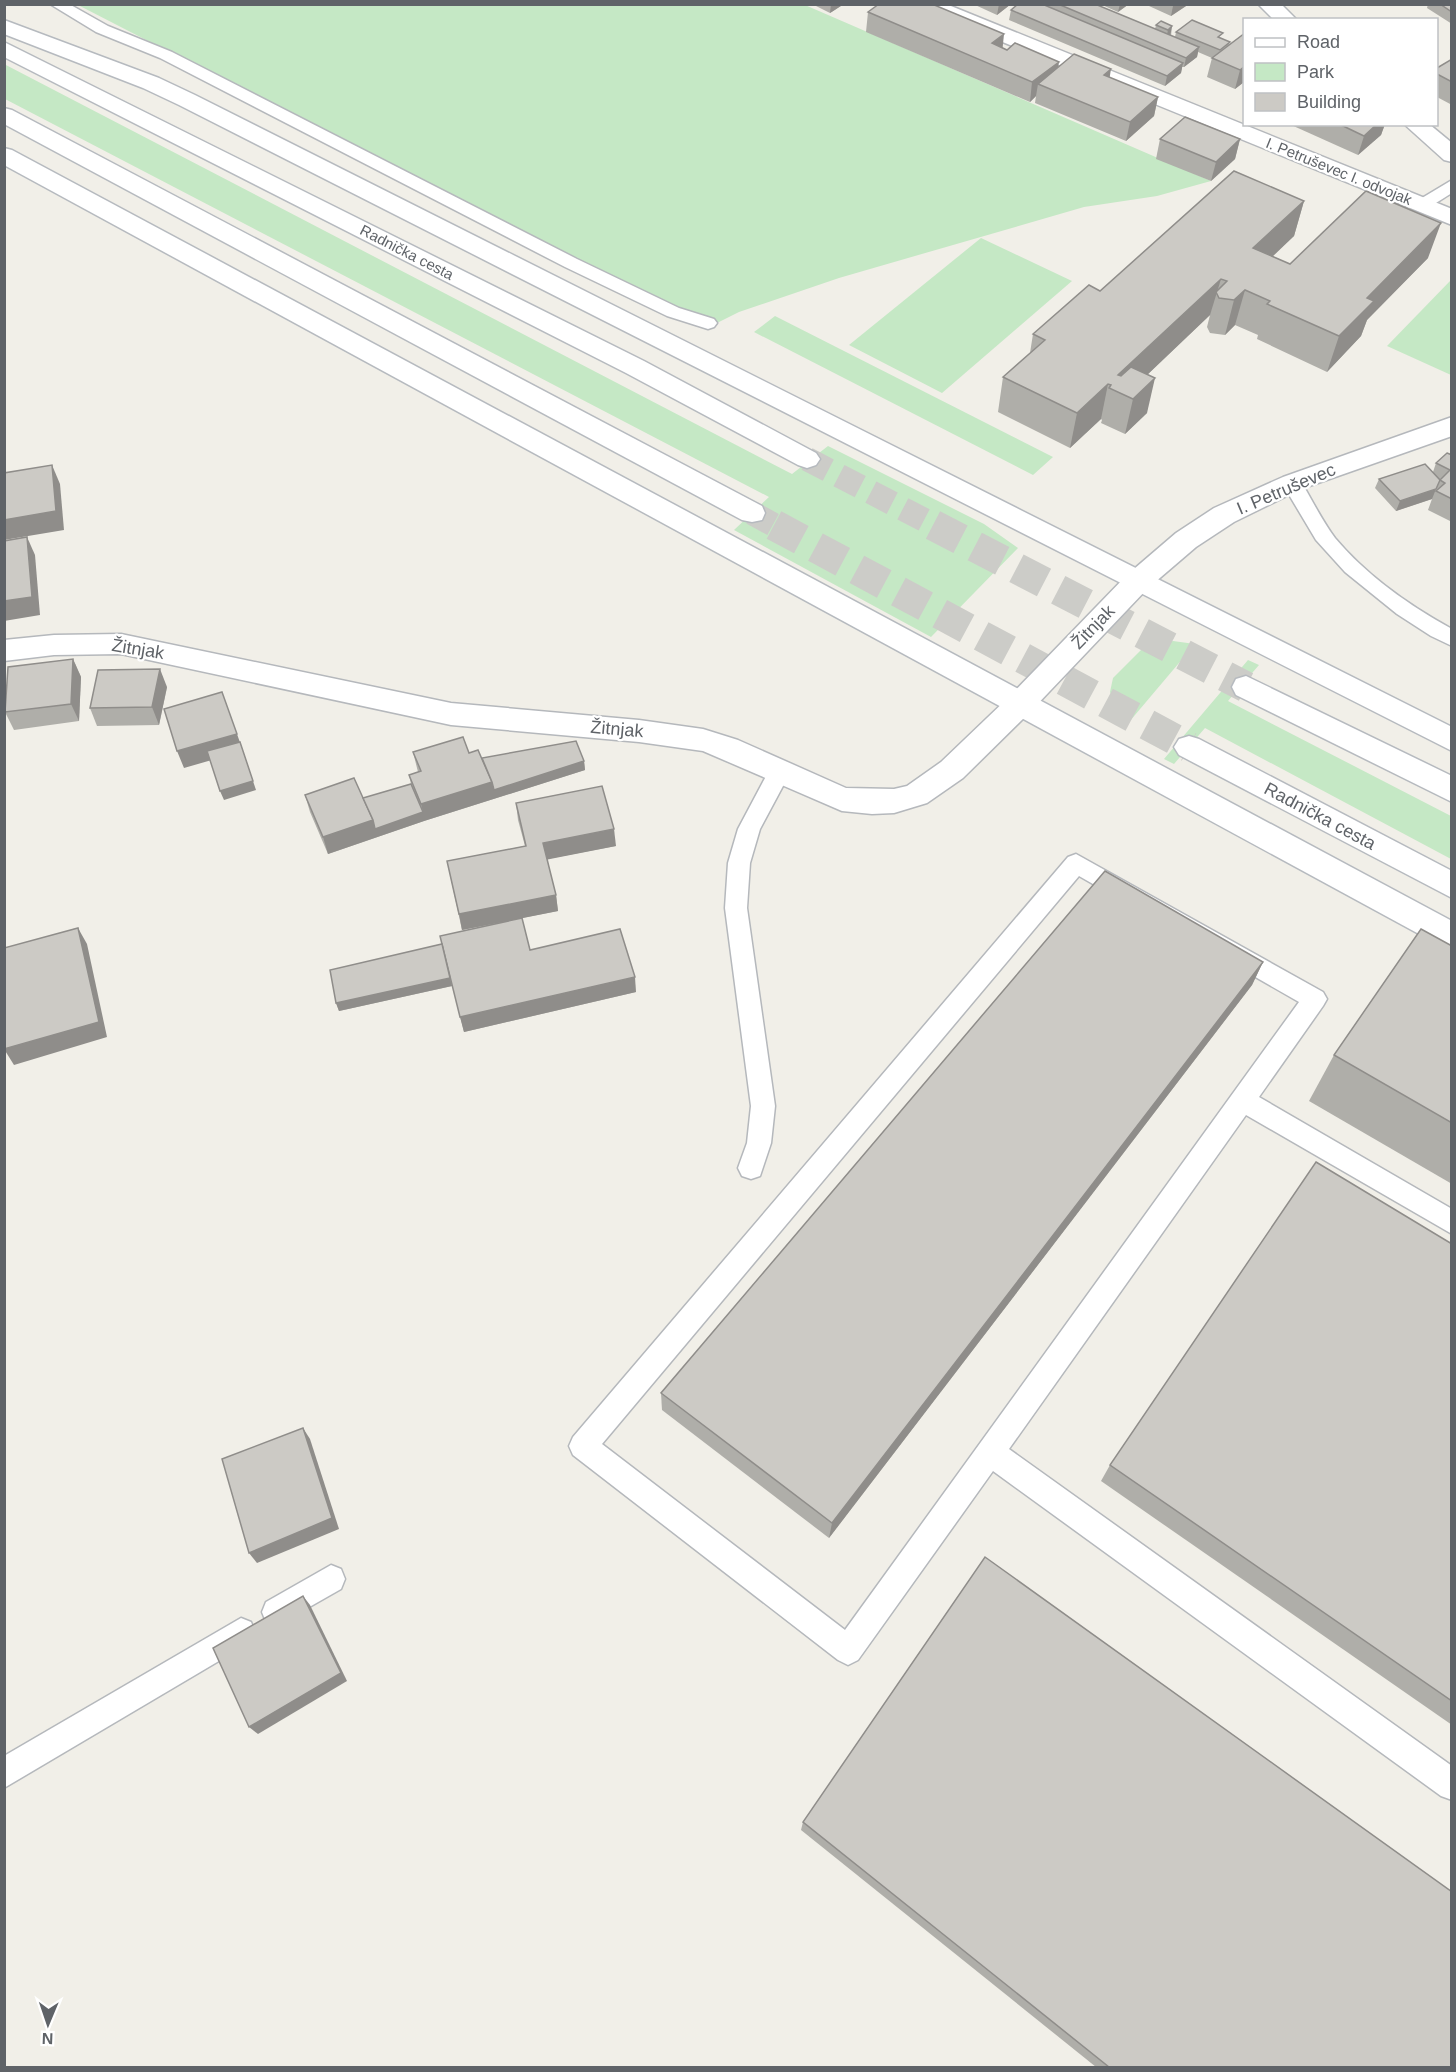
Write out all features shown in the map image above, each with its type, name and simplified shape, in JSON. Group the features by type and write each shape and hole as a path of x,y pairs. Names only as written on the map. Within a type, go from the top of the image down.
{"main road":[{"name":"I. Petruševec I. odvojak","path":"926,4 1452,218"},
{"path":"1268,4 1285,18"},
{"path":"4,26 151,83 188,100 1452,740"},
{"name":"Radnička cesta","path":"4,48 635,367 807,459"},
{"path":"4,115 752,513"},
{"path":"1417,126 1452,155"},
{"path":"4,155 1452,937"},
{"name":"I. Petruševec","path":"1137,582 1186,540 1224,515 1292,483 1452,426"},
{"name":"Žitnjak","path":"4,651 54,645 121,644 451,714 650,732 703,740 842,799 872,802 894,801 916,795 952,770 1019,705 1137,582"},
{"path":"1246,687 1452,790"},
{"name":"Radnička cesta","path":"1190,747 1452,886"}],"lane":[{"path":"57,4 102,28 165,55 581,268 673,312 708,322"},
{"path":"1421,204 1452,185"},
{"path":"1292,483 1329,544 1360,573 1434,630 1452,639"},
{"path":"751,1168 759,1143 763,1106 736,908 740,863 749,829 780,771"},
{"path":"1076,863 1315,999 990,1452 848,1650 583,1446 1076,863"},
{"path":"1243,1100 1452,1223"},
{"path":"990,1452 1452,1785"},
{"path":"4,1773 331,1579"}],"green space":[{"path":"78,5 805,5 1211,181 1157,196 1084,207 839,278 739,312 707,328"},
{"path":"4,64 792,474 828,446 984,524 1018,548 931,637 734,530 769,497 5,99"},
{"path":"981,238 1072,281 942,393 849,345"},
{"path":"1451,280 1451,375 1387,346"},
{"path":"775,316 1053,457 1033,475 754,332"},
{"path":"1173,641 1195,644 1124,728 1110,692 1113,678 1145,646"},
{"path":"1248,660 1259,665 1228,701 1451,816 1451,859 1205,728 1174,764 1164,759"}],"building":[{"path":"879,4 932,4 1004,34 992,43 1007,50 1015,43 1059,62 1032,82 868,12"},
{"path":"1018,4 1042,4 1183,63 1167,76 1011,10"},
{"path":"1058,4 1095,4 1199,47 1186,58"},
{"path":"1440,4 1452,4 1452,12"},
{"path":"1192,20 1223,33 1218,37 1230,42 1220,50 1176,32"},
{"path":"1161,21 1172,26 1168,30 1156,25"},
{"path":"1243,35 1243,68 1240,70 1212,58"},
{"path":"1074,54 1111,69 1104,75 1158,97 1130,122 1038,84"},
{"path":"1452,59 1452,82 1438,75 1438,67"},
{"path":"1185,117 1240,139 1216,162 1160,139"},
{"path":"1343,126 1375,126 1364,136"},
{"path":"1234,171 1304,201 1253,248 1290,264 1366,191 1441,223 1367,298 1374,301 1339,336 1267,304 1270,301 1245,290 1234,300 1219,298 1216,292 1227,281 1221,279 1118,375 1121,376 1131,367 1155,378 1133,399 1109,388 1111,385 1108,384 1077,413 1003,377 1045,340 1033,334 1089,285 1100,291"},
{"path":"1447,453 1452,455 1452,499 1436,491 1445,483 1440,480 1450,470 1436,463"},
{"path":"1425,464 1440,480 1436,489 1400,501 1379,479"},
{"path":"52,465 56,511 4,520 4,473"},
{"path":"27,537 32,597 4,601 4,541"},
{"path":"73,659 71,704 5,712 8,667"},
{"path":"160,669 152,707 90,708 98,670"},
{"path":"222,692 237,734 177,751 164,709"},
{"path":"463,737 469,753 478,750 492,782 421,804 409,775 421,771 413,752"},
{"path":"576,741 584,761 494,790 482,758"},
{"path":"240,742 253,781 220,791 207,751"},
{"path":"354,778 373,820 323,837 305,795"},
{"path":"411,784 423,812 375,829 363,798"},
{"path":"602,786 614,829 543,843 556,895 459,914 447,861 526,846 516,803"},
{"path":"1105,871 1263,962 832,1523 661,1393"},
{"path":"522,918 530,950 620,929 635,977 460,1017 440,936"},
{"path":"78,928 99,1022 4,1049 4,948"},
{"path":"1421,929 1452,946 1452,1123 1334,1055"},
{"path":"442,944 450,978 336,1003 330,970"},
{"path":"1316,1162 1452,1244 1452,1701 1110,1465"},
{"path":"303,1428 332,1518 249,1553 222,1459"},
{"path":"985,1557 1452,1892 1452,2067 1109,2067 803,1822"},
{"path":"303,1596 341,1673 249,1727 213,1648"}],"tunnel":[{"path":"807,459 936,526"},
{"path":"752,513 776,526"},
{"path":"774,525 1189,747"},
{"path":"933,525 1246,687"}]}
